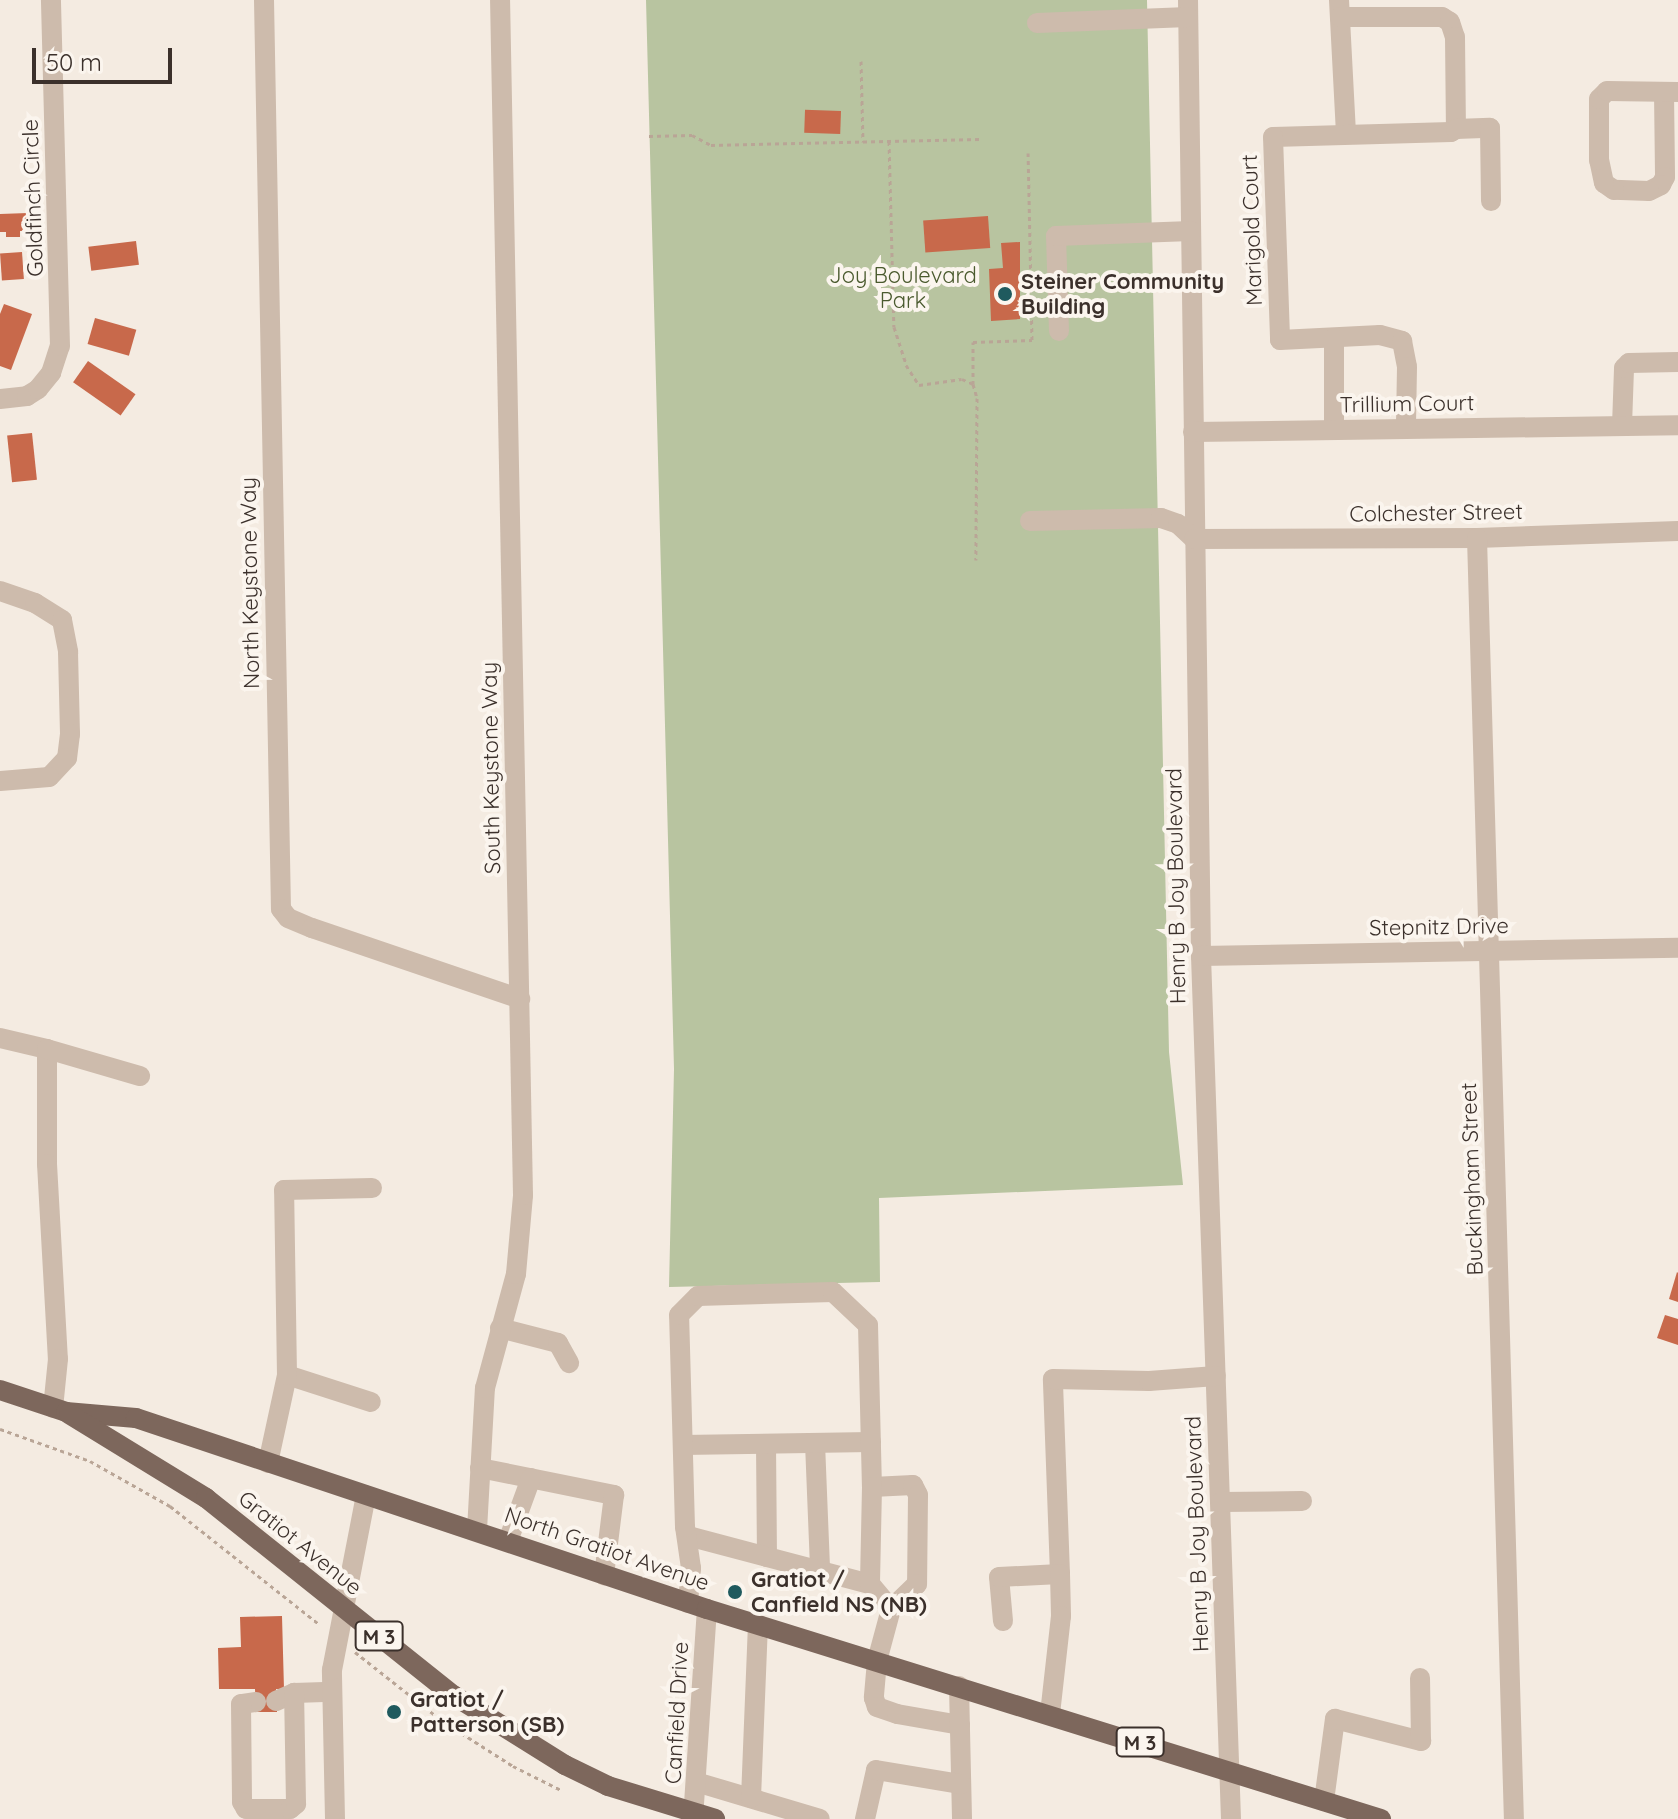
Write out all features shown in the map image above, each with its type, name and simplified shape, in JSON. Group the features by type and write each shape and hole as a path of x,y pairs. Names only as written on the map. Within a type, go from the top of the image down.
{"main road":[{"name":"North Gratiot Avenue","path":"0,1390 59,1410 136,1418 698,1606 1381,1819"},
{"name":"Gratiot Avenue","path":"59,1410 206,1498 453,1695 565,1765 608,1786 694,1816 715,1819"}],"street":[{"name":"Goldfinch Circle","path":"0,399 27,396 38,389 56,362 61,325 51,0"},
{"name":"North Keystone Way","path":"264,0 281,909 288,918 312,928 520,999"},
{"name":"South Keystone Way","path":"477,1530 485,1388 516,1274 521,1238 520,999 500,0"},
{"path":"1037,23 1188,9"},
{"name":"Henry B Joy Boulevard","path":"1188,9 1201,956 1231,1819"},
{"path":"1346,134 1339,9 1442,17 1450,22 1455,37 1456,129"},
{"path":"1607,91 1671,92 1665,177 1661,185 1649,191 1614,190 1604,183 1599,160 1599,99 1607,91"},
{"name":"Marigold Court","path":"1406,427 1407,367 1402,341 1380,335 1280,340 1273,137 1490,128 1491,201"},
{"path":"1059,331 1056,236 1191,231"},
{"path":"1334,338 1334,429"},
{"path":"1622,426 1624,368 1629,363 1678,362"},
{"name":"Trillium Court","path":"1193,432 1678,425"},
{"path":"1030,521 1161,518 1178,524 1194,539"},
{"name":"Colchester Street","path":"1194,539 1477,538 1678,531"},
{"name":"Buckingham Street","path":"1477,538 1514,1819"},
{"path":"0,591 35,603 62,620 68,652 70,734 67,758 49,777 0,781"},
{"name":"Stepnitz Drive","path":"1201,956 1678,948"},
{"path":"0,1038 140,1076"},
{"path":"47,1049 47,1164 59,1410"},
{"path":"268,1463 287,1375 284,1190 372,1188"},
{"name":"Canfield Drive","path":"694,1816 698,1606 688,1536 679,1315 698,1296 833,1292 868,1325 872,1487 870,1584"},
{"path":"500,1328 558,1343 569,1363"},
{"path":"287,1375 371,1402"},
{"path":"1050,1714 1061,1616 1053,1379 1149,1381 1216,1376"},
{"path":"683,1445 871,1442"},
{"path":"815,1443 820,1570"},
{"path":"766,1444 767,1557"},
{"path":"480,1468 614,1495 604,1575"},
{"path":"508,1541 531,1478"},
{"path":"872,1487 913,1485 918,1495 917,1584 891,1609 877,1661 874,1698 877,1707 897,1714 960,1725"},
{"path":"335,1819 332,1692 336,1638 366,1495"},
{"path":"1221,1502 1302,1501"},
{"path":"688,1536 870,1584 891,1609"},
{"path":"1003,1621 999,1577 1060,1574"},
{"path":"751,1798 758,1624"},
{"path":"1324,1801 1335,1719 1421,1741 1420,1678"},
{"path":"959,1686 962,1819"},
{"path":"267,1700 332,1692"},
{"path":"267,1700 296,1804 290,1809 246,1809 242,1802 267,1700"},
{"path":"865,1819 876,1770 961,1784"},
{"path":"696,1782 820,1819"}],"path":[{"path":"861,61 863,142"},
{"path":"649,136 692,135 711,145 980,139"},
{"path":"889,141 894,327 906,365 919,385 962,379 973,384"},
{"path":"976,560 977,398 973,384 973,342 1032,340 1028,153"},
{"path":"0,1429 90,1461 170,1506 441,1720 513,1766 561,1790"}],"green space":[{"name":"Joy Boulevard Park","path":"646,0 1147,0 1169,1052 1183,1185 879,1198 880,1282 669,1287 674,1069"}],"building":[{"path":"805,110 841,111 840,134 804,133"},
{"path":"28,213 29,231 20,231 20,237 6,237 6,232 0,232 0,214"},
{"path":"988,216 990,248 925,252 923,221"},
{"path":"136,241 139,265 91,271 88,247"},
{"name":"Steiner Community Building","path":"1020,242 1020,319 991,321 989,269 1003,268 1001,243"},
{"path":"22,252 24,279 2,280 0,254"},
{"path":"4,304 32,314 11,370 0,366 0,314"},
{"path":"95,318 136,330 129,356 88,344"},
{"path":"88,361 136,394 121,416 73,382"},
{"path":"32,433 37,480 12,482 7,436"},
{"path":"1678,1273 1678,1302 1669,1299"},
{"path":"1665,1315 1678,1319 1678,1345 1657,1338"},
{"path":"282,1616 284,1689 276,1689 277,1712 256,1712 255,1689 219,1689 218,1648 241,1647 240,1617"}],"place":[{"name":"Steiner Community Building","path":"1005,294"},
{"name":"Gratiot / Canfield NS (NB)","path":"735,1592"},
{"name":"Gratiot / Patterson (SB)","path":"394,1712"}]}
